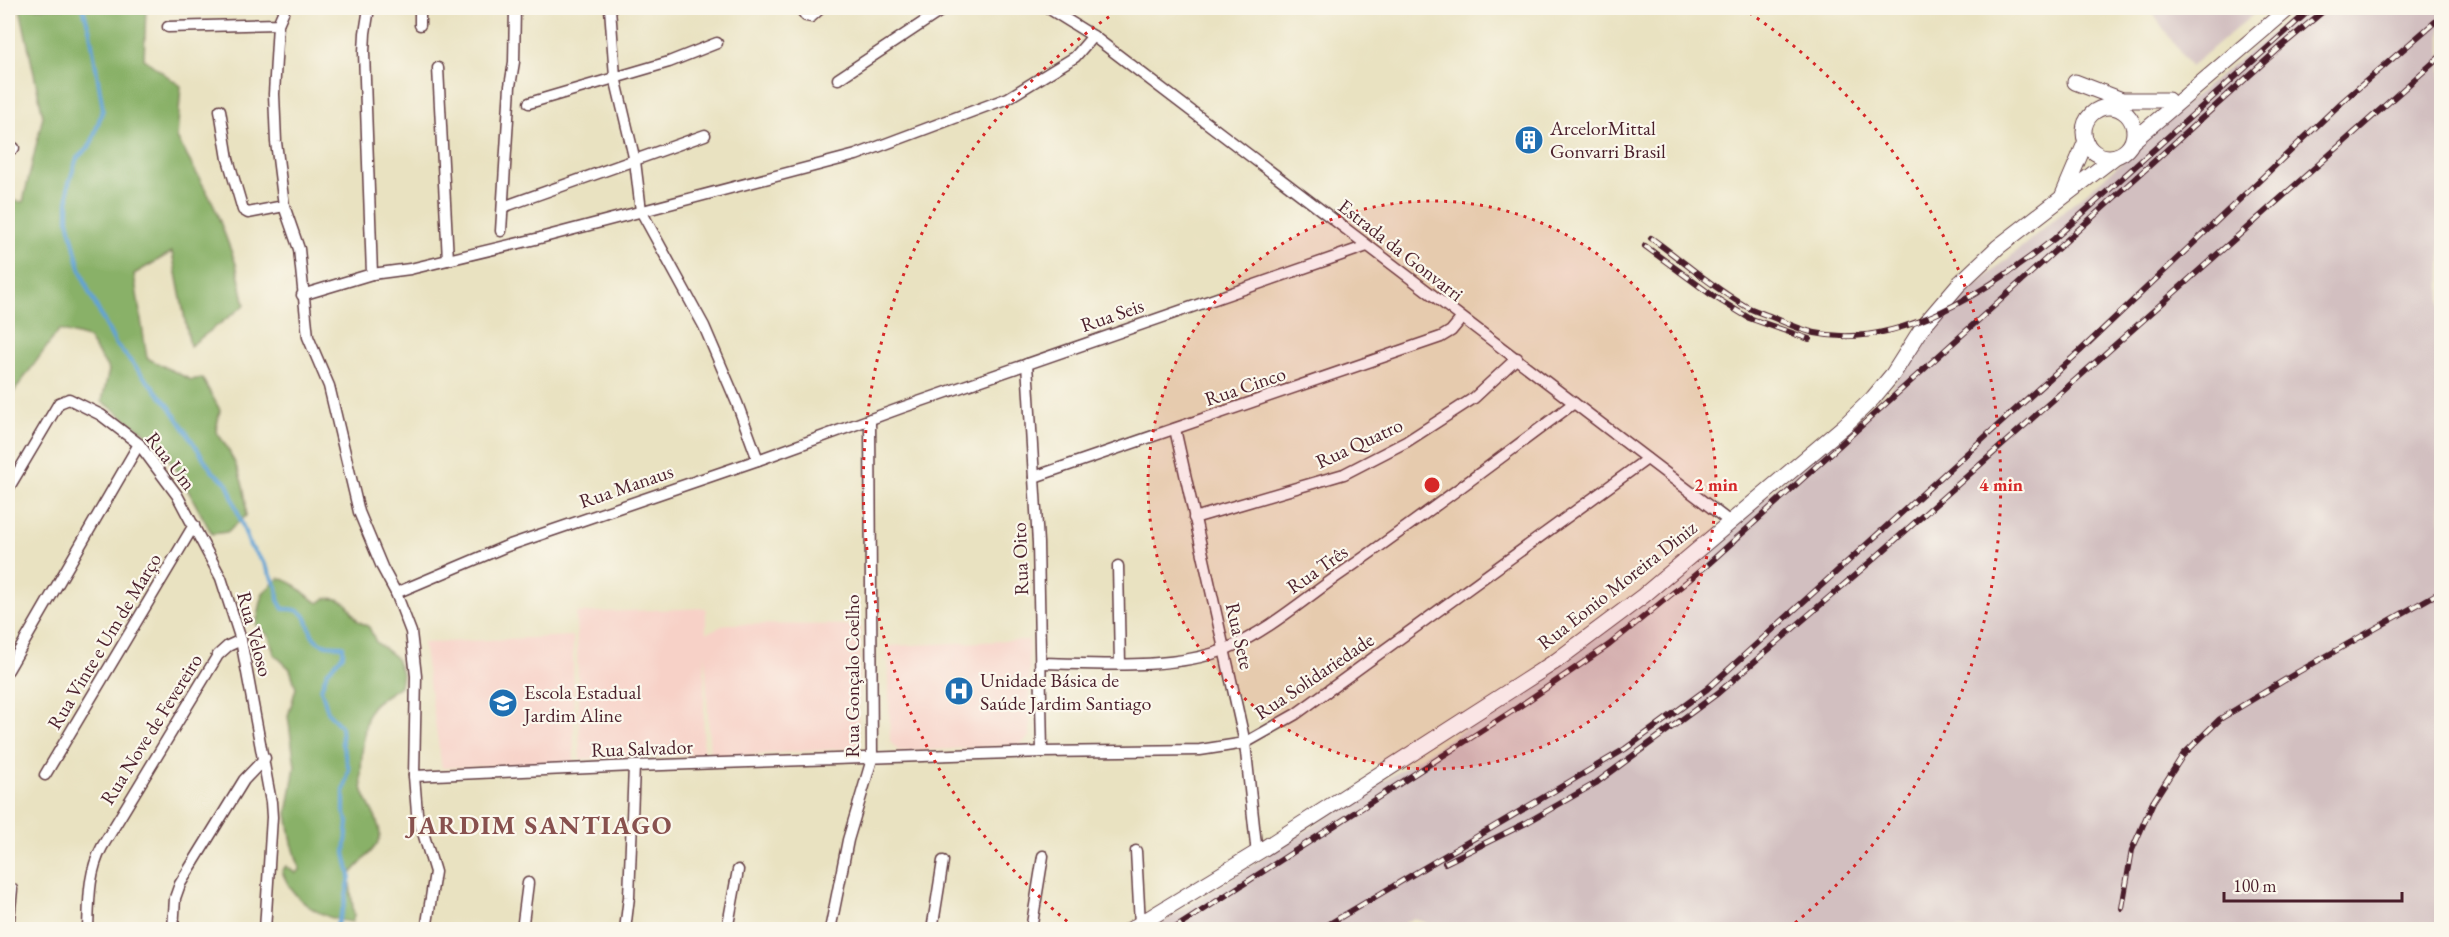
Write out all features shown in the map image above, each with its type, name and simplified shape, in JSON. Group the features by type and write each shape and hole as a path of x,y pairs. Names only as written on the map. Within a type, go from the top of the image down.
{"main road":[{"path":"2188,92 2151,110 2101,108 2086,122 2084,132 2086,141 2093,151 2104,157 2116,156 2126,151 2133,141 2188,92 2289,8"},
{"path":"2075,82 2122,100 2168,100"},
{"path":"2121,110 2130,117 2134,129 2133,141"},
{"name":"Rua Eonio Moreira Diniz","path":"2063,195 2086,141"},
{"name":"Rua Eonio Moreira Diniz","path":"1135,927 1257,854 1556,661 1643,596 1843,427 1873,398 1893,374 1924,325 1959,284 1998,247 2116,156"}],"street":[{"path":"285,8 278,24 274,94 276,142 284,206 298,249 308,337 329,386 359,512 411,632 416,676 414,776 417,813 435,872 426,930"},
{"path":"369,8 364,33 364,52 372,274"},
{"path":"420,8 420,25"},
{"path":"501,231 510,86 514,62 515,8"},
{"path":"610,8 615,77 635,161 641,211 704,326 737,403 758,460"},
{"path":"800,8 806,16 811,17 821,8"},
{"path":"838,79 945,8"},
{"name":"Estrada da Gonvarri","path":"1048,8 1093,36 1730,522"},
{"path":"168,27 278,24"},
{"path":"302,295 372,274 410,269 448,260 856,155 1008,98 1075,57 1093,36"},
{"path":"528,102 669,62 717,43"},
{"path":"438,68 448,260"},
{"path":"220,110 228,159 244,212 284,206"},
{"path":"503,207 705,135"},
{"name":"Rua Seis","path":"870,419 1367,246"},
{"name":"Rua Cinco","path":"1034,477 1441,337 1451,331 1461,319"},
{"name":"Rua Quatro","path":"1194,518 1344,474 1407,442 1474,399 1517,358"},
{"name":"Rua Oito","path":"1027,364 1042,663 1042,752"},
{"name":"Rua Um","path":"8,489 59,403 69,399 82,404 139,444 161,472 194,525"},
{"name":"Rua Três","path":"1042,663 1120,664 1177,661 1226,649 1260,631 1381,546 1574,403"},
{"name":"Rua Manaus","path":"396,593 507,546 870,419"},
{"name":"Rua Gonçalo Coelho","path":"830,930 848,840 872,759 870,419"},
{"name":"Rua Sete","path":"1175,429 1226,649 1245,743 1257,854"},
{"path":"8,670 139,444"},
{"name":"Rua Solidariedade","path":"872,759 1042,752 1200,750 1245,743 1296,714 1647,459"},
{"name":"Rua Veloso","path":"194,525 221,578 241,640 265,758 272,817 265,930"},
{"name":"Rua Vinte e Um de Março","path":"45,775 194,525"},
{"path":"1118,566 1120,664"},
{"name":"Rua Nove de Fevereiro","path":"88,930 94,862 218,655 228,646 241,640"},
{"path":"173,930 175,898 180,884 244,780 265,758"},
{"name":"Rua Salvador","path":"414,776 634,766 872,759"},
{"path":"625,930 629,897 634,766"},
{"path":"1135,927 1136,851"},
{"path":"1031,930 1043,856"},
{"path":"932,930 943,861"},
{"path":"727,930 738,870"},
{"path":"522,930 528,883"},
{"path":"8,929 12,889"}],"shaded area":[{"path":"2149,8 2261,8 2190,67"},
{"path":"2301,8 2441,8 2441,929 1443,930 1414,918 1393,930 1151,930 1451,738 1558,666 1872,409 1890,390 1926,332 1948,303 1973,288 2132,154 2141,142 2173,114"},
{"path":"706,608 706,633 727,624 861,625 857,748 710,758 705,650 703,755 580,759 576,613"},
{"name":"Escola Estadual Jardim Aline","path":"573,636 574,762 442,768 423,643"},
{"name":"Unidade Básica de Saúde Jardim Santiago","path":"1029,640 1030,736 1020,745 899,752 890,741 888,646"}],"green space":[{"path":"20,8 146,8 144,59 181,86 177,138 213,203 236,264 245,305 190,346 172,252 134,274 147,358 191,380 202,378 220,410 216,431 238,471 246,505 246,516 227,532 212,534 175,467 152,438 102,401 109,370 88,338 59,330 8,400 8,200 23,202 43,116"},
{"path":"279,578 291,583 319,603 326,598 338,599 346,603 358,621 369,627 376,642 395,657 402,673 400,686 373,705 368,715 361,777 364,794 377,821 380,837 372,850 349,876 354,916 352,922 330,917 310,907 293,892 282,871 286,866 295,873 300,870 287,814 295,766 288,716 296,688 290,669 274,654 269,636 256,625 263,593"}],"waterway":[{"path":"83,8 90,32 103,109 89,147 77,158 68,186 68,220 79,265 89,292 115,343 170,407 212,471 227,483 250,546 264,563 277,587 278,600 283,609 301,612 316,640 325,645 343,646 343,655 327,672 321,689 328,712 341,727 342,744 349,769 344,791 344,812 348,822 345,853 350,876 344,906 335,930"}],"railway":[{"path":"1651,238 1710,283 1747,307 1804,330 1847,336 1879,333 1911,324 1973,295 2054,239 2312,8"},
{"path":"1172,930 1517,708 1609,645 1706,566 2283,45 2327,8"},
{"path":"1319,930 1625,749 1707,689 2080,351 2342,102 2442,16"},
{"path":"1445,863 1526,823 1596,783 1718,693 1876,557 2442,55"},
{"path":"1645,246 1713,296 1749,318 1809,339"},
{"path":"2122,908 2132,850 2153,802 2183,755 2220,719 2442,591"}],"place":[{"name":"ArcelorMittal Gonvarri Brasil","path":"1529,140"},
{"name":"Unidade Básica de Saúde Jardim Santiago","path":"959,691"},
{"name":"Escola Estadual Jardim Aline","path":"503,703"}],"district":[{"name":"JARDIM SANTIAGO","path":"540,825"}]}
